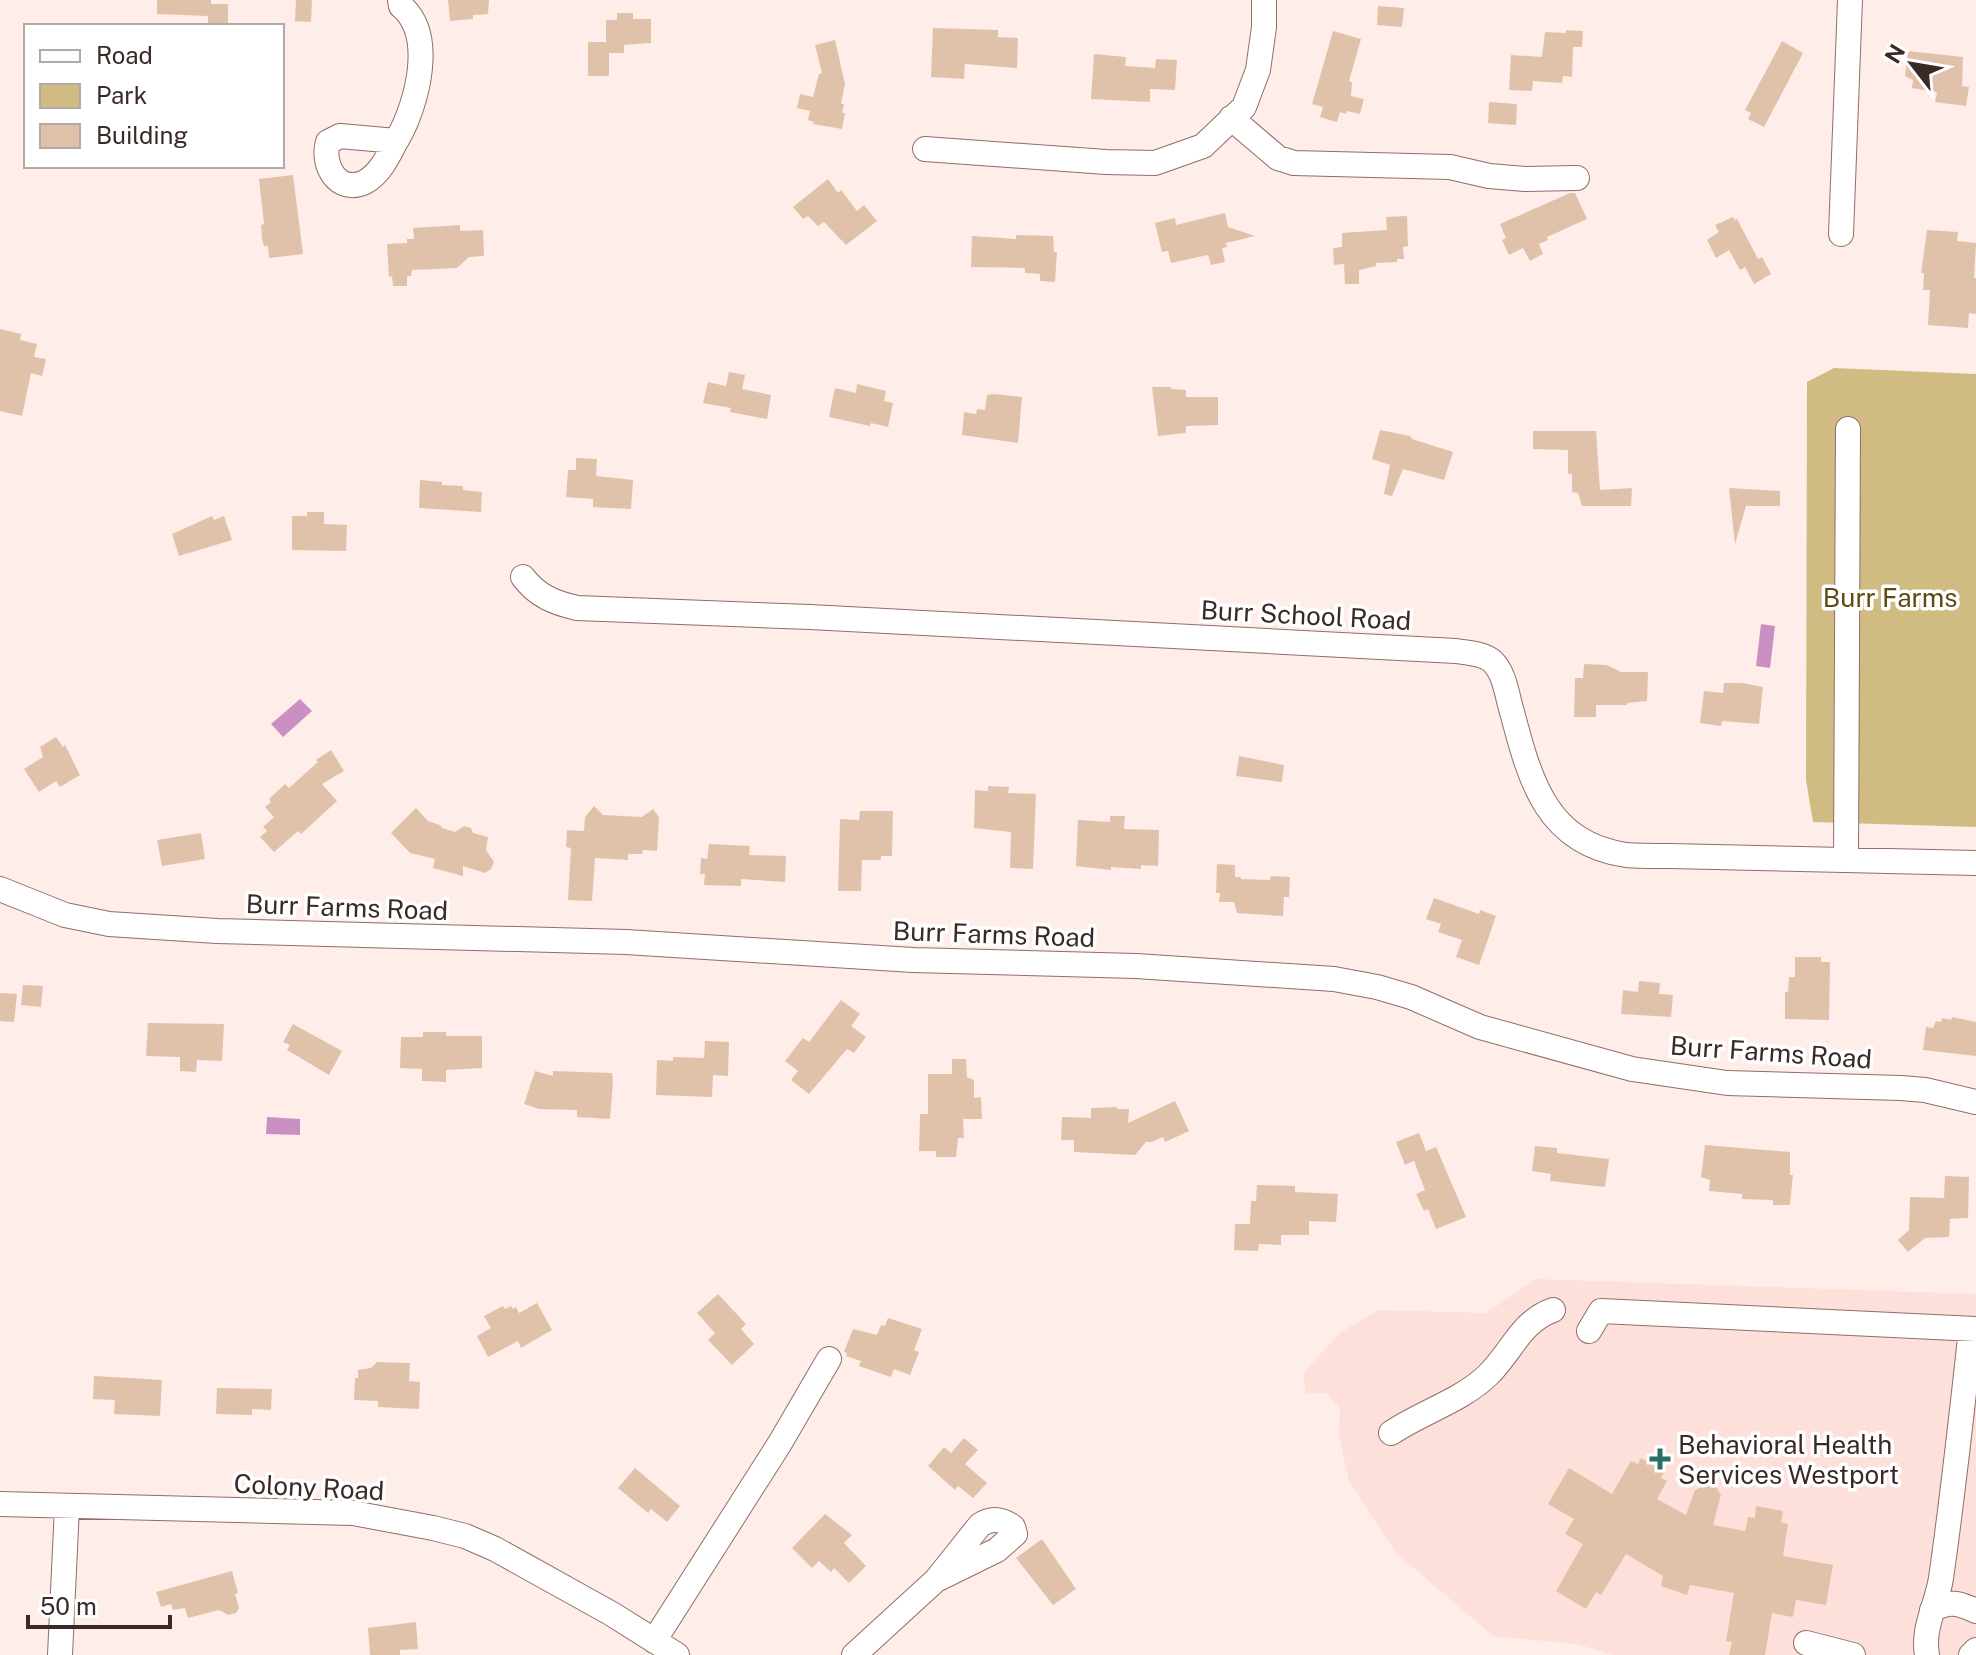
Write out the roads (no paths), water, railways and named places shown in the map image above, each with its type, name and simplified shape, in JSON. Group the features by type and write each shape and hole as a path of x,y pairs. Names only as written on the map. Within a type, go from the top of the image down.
{"street":[{"path":"396,141 410,117 420,54 411,15 401,6 400,0"},
{"path":"925,149 1155,163 1203,146 1244,107 1258,70 1264,0"},
{"path":"1841,234 1850,0"},
{"path":"1231,118 1278,158 1294,163 1450,167 1489,176 1577,178"},
{"path":"1846,860 1848,429"},
{"name":"Burr School Road","path":"523,577 550,600 577,608 1157,634 1456,651 1484,656 1501,673 1525,758 1539,793 1554,818 1577,838 1626,855 1976,863"},
{"name":"Burr Farms Road","path":"0,889 65,915 124,925 233,932 626,942 913,960 1136,966 1334,979 1411,997 1480,1027 1632,1069 1727,1083 1925,1090 1976,1102"},
{"path":"1391,1433 1469,1390 1502,1360 1533,1319 1553,1310"},
{"path":"1589,1331 1601,1311 1974,1329 1939,1591 1926,1628 1927,1655"},
{"path":"654,1641 780,1443 829,1359"},
{"name":"Colony Road","path":"0,1504 353,1513 433,1528 465,1536 495,1549 677,1655"},
{"path":"60,1655 67,1507"},
{"path":"854,1655 936,1580"},
{"path":"1932,1610 1945,1603 1961,1603 1976,1611"},
{"path":"1806,1643 1853,1655"},
{"path":"1971,1655 1976,1650"}],"place":[{"name":"Behavioral Health Services Westport","path":"1660,1459"}],"park label":[{"name":"Burr Farms","path":"1890,597"}]}
